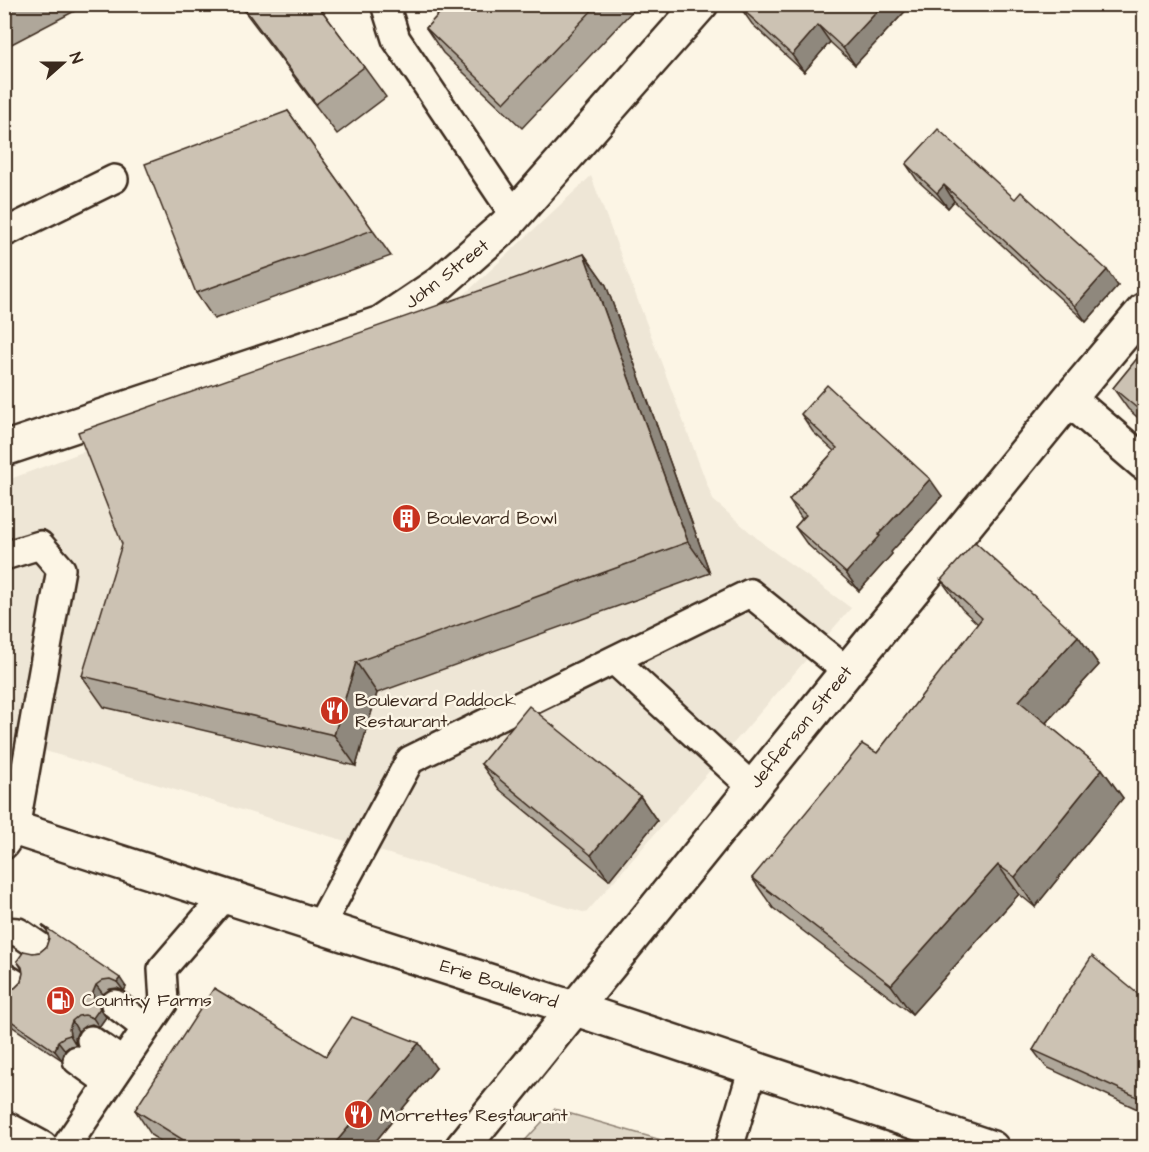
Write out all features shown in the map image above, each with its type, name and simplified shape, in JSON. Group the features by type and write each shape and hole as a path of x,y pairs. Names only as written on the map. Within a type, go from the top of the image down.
{"main road":[{"name":"John Street","path":"4,449 381,323 440,284 515,216 701,4"},
{"name":"Jefferson Street","path":"462,1148 752,787 1144,310"},
{"path":"1069,399 1144,463"},
{"name":"Erie Boulevard","path":"8,833 320,926 753,1068 949,1141 992,1148"},
{"path":"4,1128 41,1148"}],"lane":[{"path":"385,4 396,39 515,216"},
{"path":"4,233 114,179"},
{"path":"4,556 40,545 61,569 8,833"},
{"path":"320,926 410,760 750,593 847,671"},
{"path":"614,660 752,787"},
{"path":"65,1148 164,1002 162,969 225,896"},
{"path":"4,931 18,932 40,947"},
{"path":"116,1004 146,1028"},
{"path":"84,1050 116,1072"},
{"path":"729,1148 753,1068"}],"shaded area":[{"path":"591,176 713,500 766,546 851,608 586,913 5,739 5,481 291,374 451,307"},
{"path":"554,1109 675,1144 674,1148 519,1147"}],"building":[{"path":"241,4 317,4 364,67 316,104"},
{"path":"448,4 598,4 504,103 426,28"},
{"path":"742,4 884,4 843,48 818,25 792,55 740,7"},
{"path":"288,111 373,230 196,293 145,164"},
{"path":"938,129 1015,199 1021,192 1107,270 1075,306 944,185 937,193 906,164"},
{"name":"Boulevard Bowl","path":"584,254 688,542 356,662 334,735 82,676 122,544 78,432"},
{"path":"1144,350 1144,414 1113,388"},
{"path":"827,385 930,479 846,573 795,527 806,515 789,500 837,448 801,414"},
{"path":"975,542 1078,636 1019,701 1102,769 1015,877 998,865 891,985 752,878 862,744 877,753 982,618 941,580"},
{"path":"529,706 640,796 591,855 481,764"},
{"name":"Country Farms","path":"42,925 120,978 117,982 110,979 103,980 96,985 93,992 94,1000 100,1008 93,1018 85,1015 78,1016 72,1021 69,1029 70,1035 58,1041 55,1051 4,1016 4,988 15,988 21,982 22,967 17,961 24,951 40,952 46,947 49,938 47,930"},
{"path":"1092,956 1144,999 1144,1100 1033,1050"},
{"path":"214,988 326,1056 352,1017 419,1043 331,1148 196,1148 135,1110"}],"place":[{"name":"Boulevard Bowl","path":"406,518"},
{"name":"Boulevard Paddock Restaurant","path":"334,710"},
{"name":"Country Farms","path":"61,1000"},
{"name":"Morrettes Restaurant","path":"359,1115"}]}
